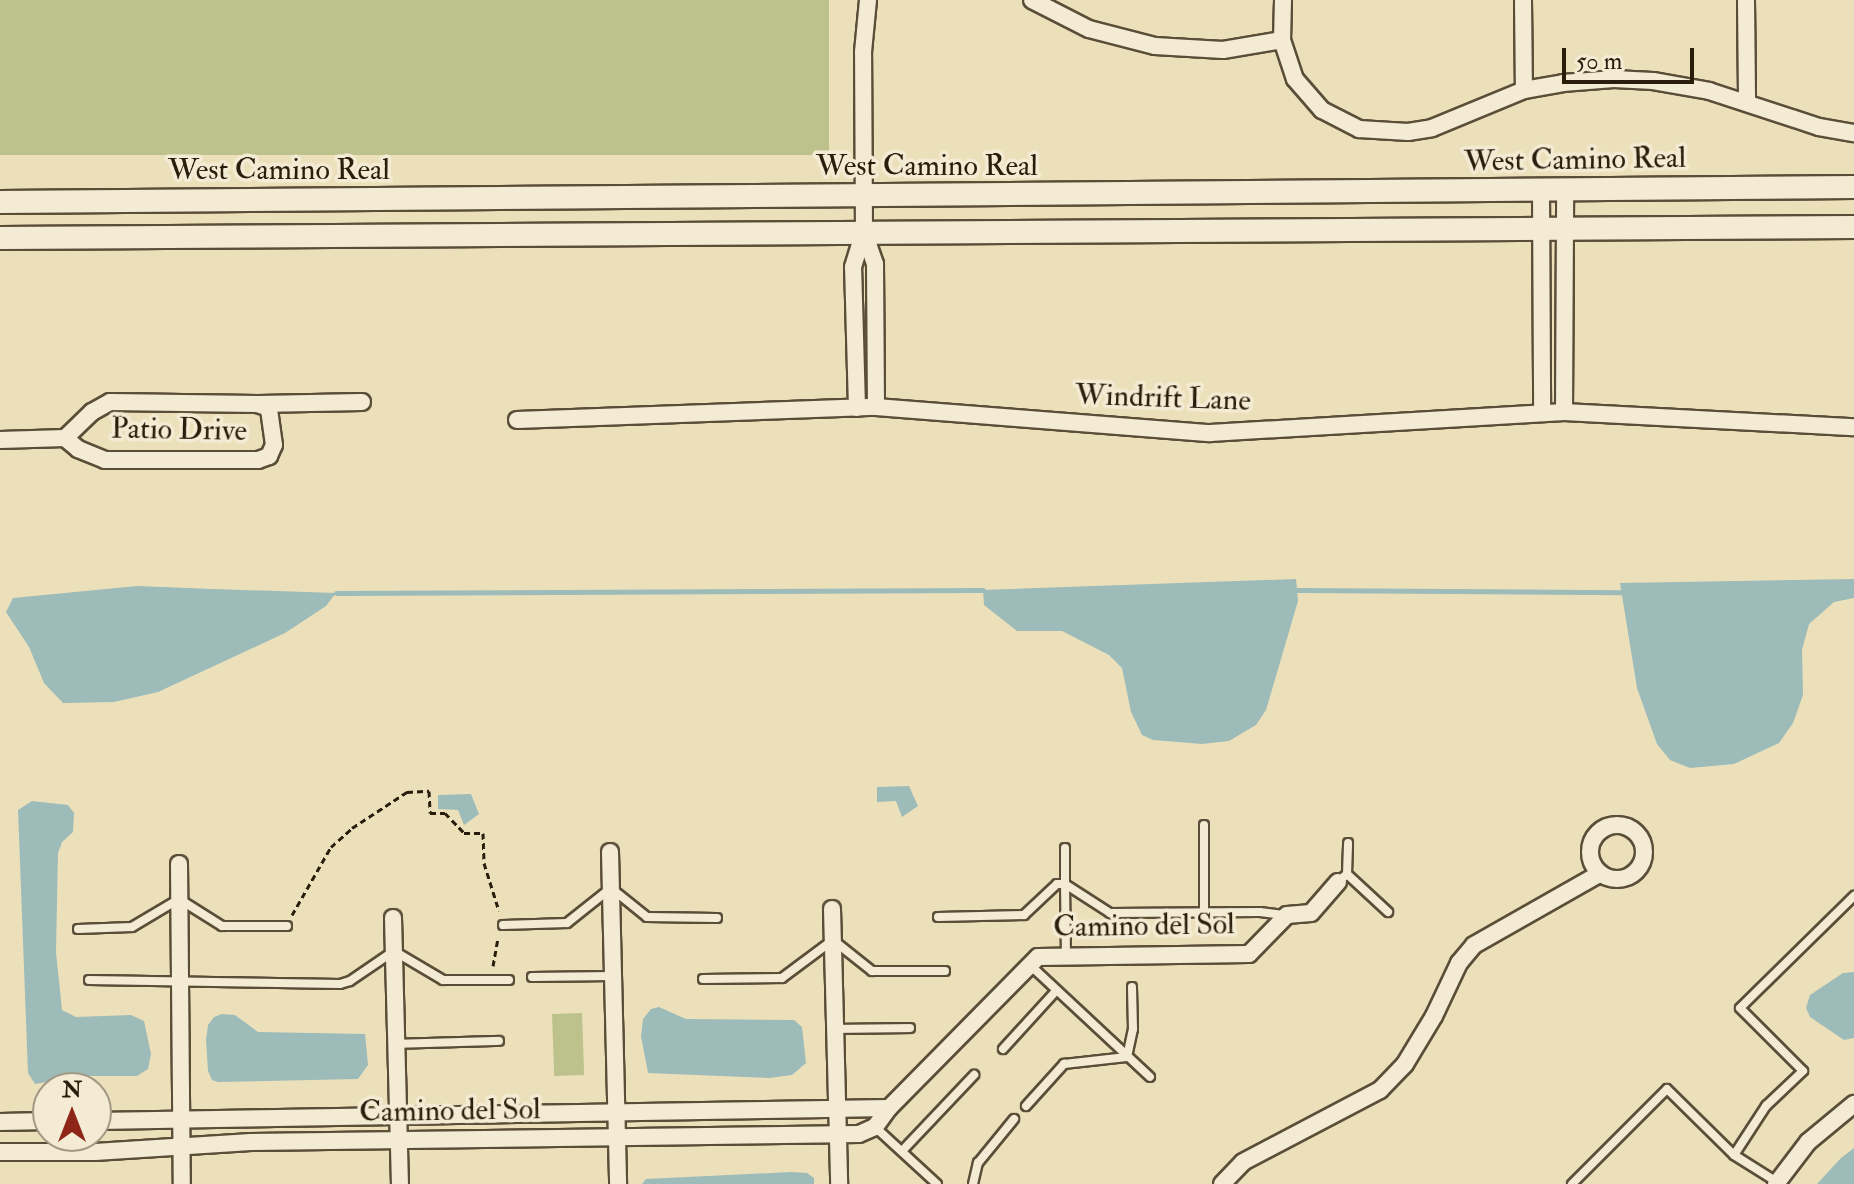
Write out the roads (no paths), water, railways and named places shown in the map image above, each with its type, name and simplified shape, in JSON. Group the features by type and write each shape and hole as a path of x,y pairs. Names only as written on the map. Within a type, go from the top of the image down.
{"street":[{"path":"857,408 853,267 864,232 863,52 868,0"},
{"path":"1032,0 1089,29 1155,46 1223,50 1282,40"},
{"path":"1283,0 1282,40 1295,79 1312,101 1333,118 1359,129 1408,132 1444,124 1524,90 1588,81 1653,81 1747,101 1819,127 1854,133"},
{"path":"1523,0 1524,90"},
{"path":"1746,0 1747,101"},
{"name":"West Camino Real","path":"0,202 1854,187"},
{"path":"1541,191 1542,413"},
{"path":"1564,412 1565,191"},
{"path":"0,238 1854,227"},
{"path":"864,232 875,264 876,407"},
{"name":"Patio Drive","path":"110,402 257,404 269,408 274,445 269,456 258,460 105,460 78,449 65,438 92,412 110,402"},
{"path":"257,404 362,402"},
{"name":"Windrift Lane","path":"517,420 876,407 1210,433 1564,412 1854,427"},
{"path":"0,440 65,438"},
{"path":"610,852 618,1184"},
{"path":"179,864 182,1184"},
{"path":"1222,1184 1243,1162 1380,1090 1405,1064 1434,1016 1459,963 1474,945 1599,874"},
{"name":"Camino del Sol","path":"0,1152 182,1148 251,1142 859,1134 875,1127 889,1108 1038,957 1249,954 1287,915 1311,913 1343,878"},
{"path":"832,909 839,1184"},
{"path":"393,918 400,1184"},
{"path":"1777,1183 1808,1142 1854,1104"},
{"name":"Camino del Sol","path":"112,1121 889,1108"},
{"path":"0,1122 32,1121"}],"lane":[{"path":"1204,825 1204,912"},
{"path":"1348,843 1343,878 1388,912"},
{"path":"1065,848 1066,956"},
{"path":"938,917 1024,915 1057,884 1065,884 1110,913 1287,915"},
{"path":"503,925 567,923 611,888 647,917 717,918"},
{"path":"1734,1155 1766,1106 1803,1071 1740,1008 1854,896"},
{"path":"78,929 132,927 179,899 222,926 287,926"},
{"path":"703,979 782,978 833,940 872,971 945,971"},
{"path":"89,980 340,984 350,981 394,951 443,980 509,980"},
{"path":"1030,964 1150,1077"},
{"path":"532,977 613,976"},
{"path":"1127,1057 1133,1029 1132,987"},
{"path":"1003,1049 1056,991"},
{"path":"835,1029 910,1028"},
{"path":"396,1044 499,1041"},
{"path":"1026,1106 1064,1064 1127,1057"},
{"path":"902,1151 974,1075"},
{"path":"1572,1184 1667,1089 1734,1155 1777,1183"},
{"path":"973,1184 978,1163 1014,1119"},
{"path":"875,1127 937,1184"}],"water":[{"path":"1296,579 1298,601 1266,710 1256,725 1229,741 1202,744 1153,740 1142,735 1131,712 1122,668 1109,655 1062,631 1017,631 984,605 983,590"},
{"path":"1854,579 1854,598 1834,602 1809,624 1802,650 1803,695 1793,723 1779,743 1734,764 1690,768 1670,760 1657,744 1637,688 1620,583"},
{"path":"137,586 336,593 326,606 285,633 158,692 114,702 63,703 44,683 29,647 6,612 13,598"},
{"path":"909,786 918,806 902,817 896,801 877,802 877,787"},
{"path":"471,794 479,814 464,825 458,810 438,809 438,795"},
{"path":"32,801 68,805 74,813 73,832 62,842 58,853 56,952 62,1010 76,1017 131,1015 144,1021 151,1054 148,1069 137,1076 112,1076 112,1072 32,1072 32,1079 28,1073 18,810"},
{"path":"1854,972 1854,1038 1844,1040 1810,1017 1806,1008 1810,995 1843,973"},
{"path":"659,1007 686,1019 794,1020 802,1027 806,1063 792,1075 769,1078 648,1073 641,1036 643,1019 651,1009"},
{"path":"235,1015 258,1032 365,1034 368,1065 358,1079 212,1080 208,1071 208,1025 214,1017"},
{"path":"1854,1148 1854,1184 1817,1184 1841,1158"},
{"path":"807,1173 814,1178 814,1184 642,1184 646,1179"}],"waterway":[{"path":"336,593 983,590"},
{"path":"1297,590 1622,592"}]}
